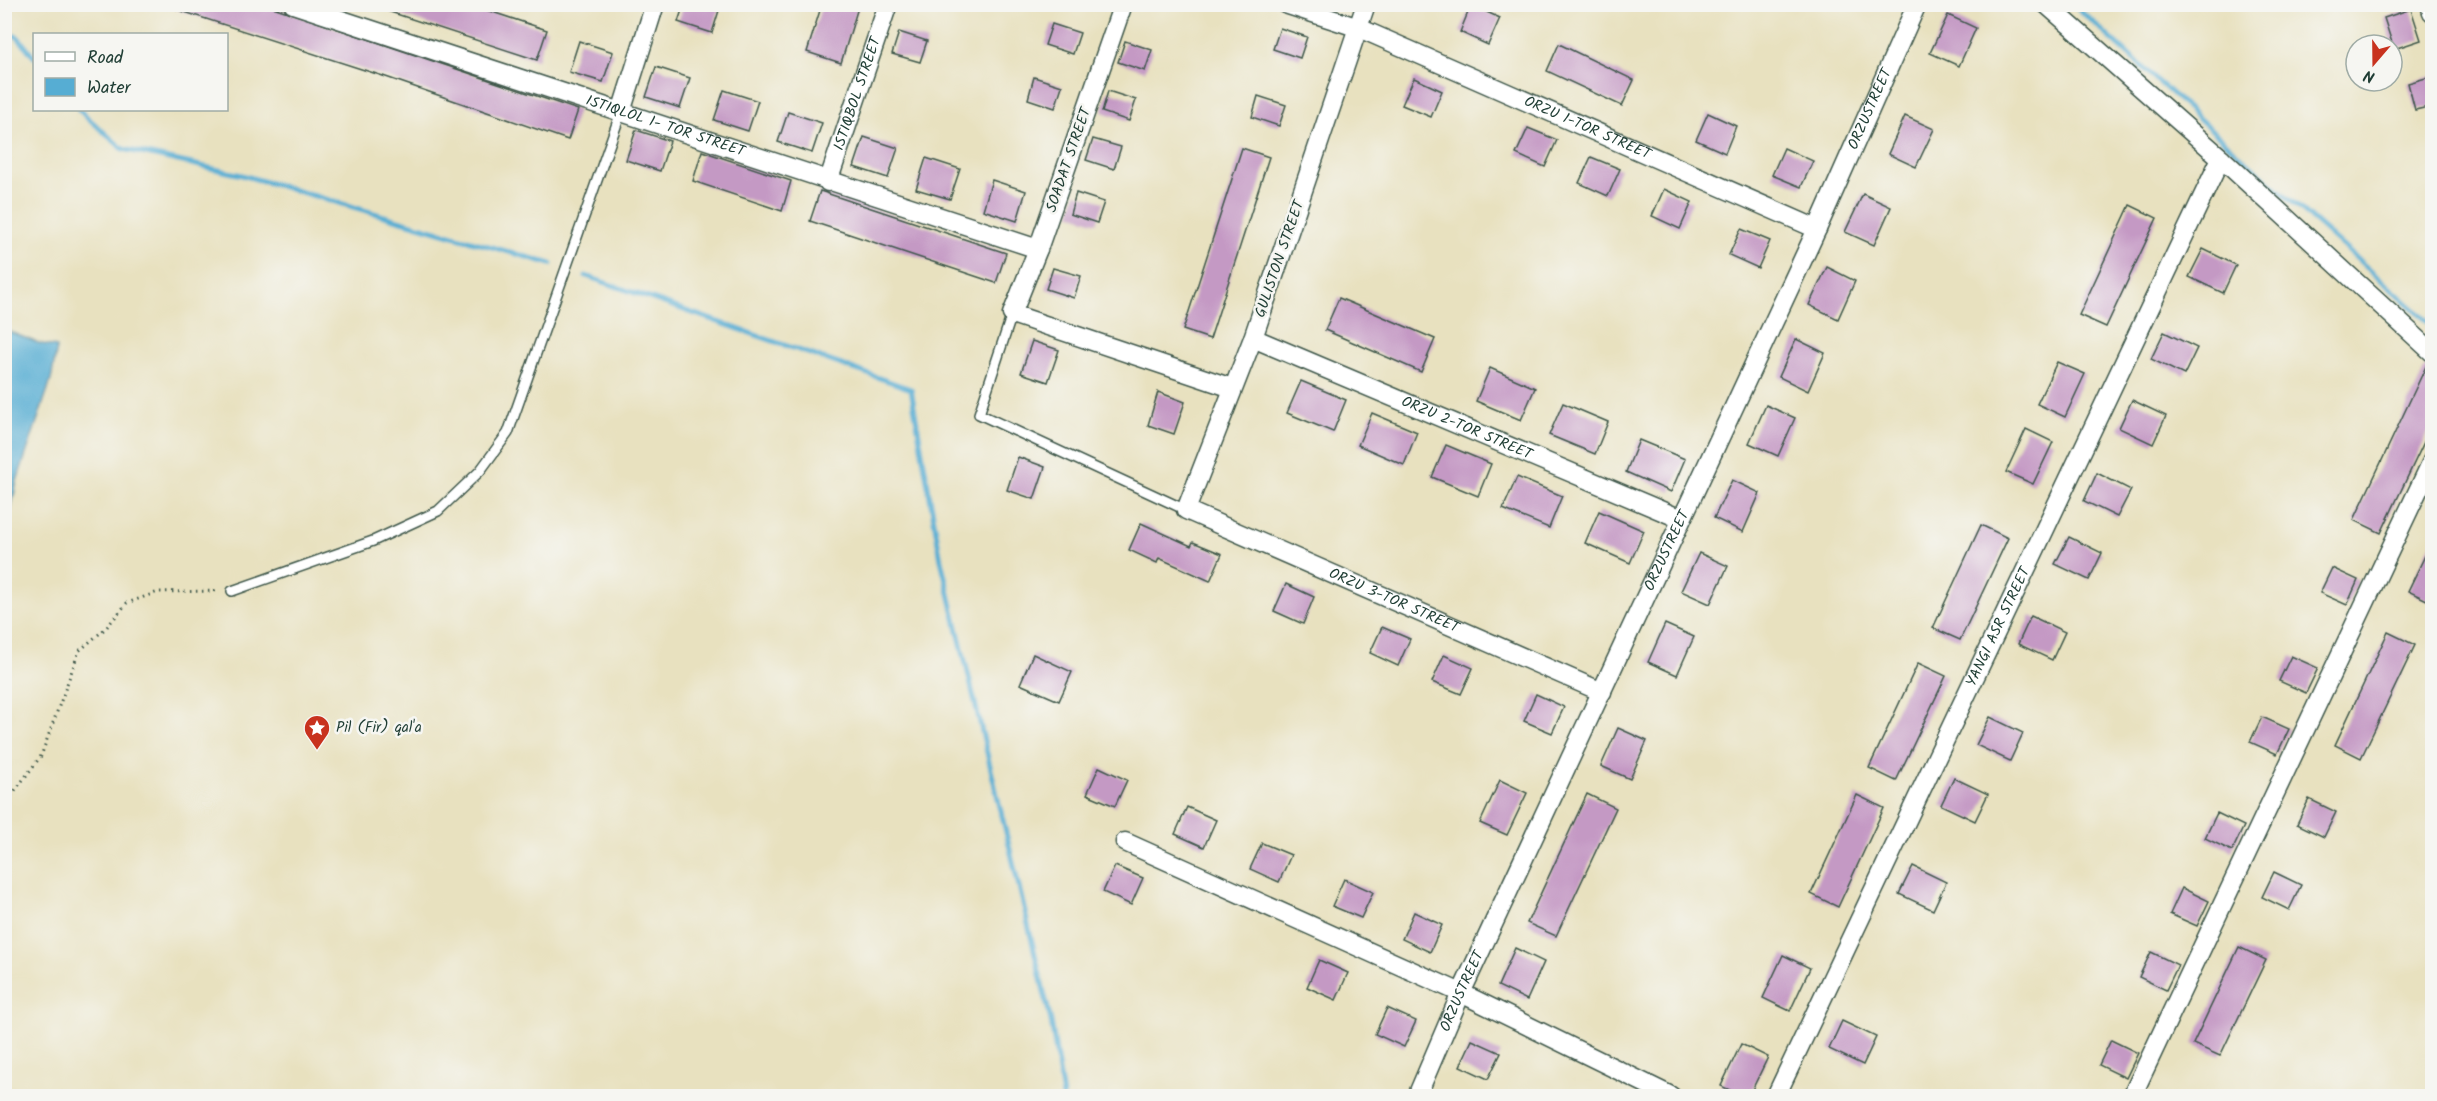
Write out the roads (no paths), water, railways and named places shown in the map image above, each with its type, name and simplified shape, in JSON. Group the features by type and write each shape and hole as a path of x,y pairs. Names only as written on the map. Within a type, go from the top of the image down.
{"street":[{"name":"ISTIQLOL 1- TOR STREET","path":"293,4 828,182 1038,249"},
{"path":"621,112 655,4"},
{"name":"ISTIQBOL STREET","path":"828,182 888,4"},
{"name":"SOADAT STREET","path":"1012,314 1038,249 1123,4"},
{"name":"ORZU 1-TOR STREET","path":"1285,4 1359,28 1817,229"},
{"name":"GULISTON STREET","path":"1186,510 1253,338 1366,4"},
{"name":"ORZUSTREET","path":"1417,1096 1461,993 1817,229 1917,4"},
{"path":"2046,4 2221,158 2433,352"},
{"path":"2430,4 2433,12"},
{"name":"YANGI ASR STREET","path":"1776,1096 2221,158"},
{"path":"1012,314 1232,388"},
{"name":"ORZU 2-TOR STREET","path":"1253,338 1681,519"},
{"path":"2132,1096 2433,462"},
{"name":"ORZU 3-TOR STREET","path":"1186,510 1602,692"},
{"path":"1125,842 1461,993 1671,1096"}],"lane":[{"path":"232,591 373,541 438,511 480,471 508,433 621,112"},
{"path":"1012,314 979,414 1186,510"}],"water":[{"path":"5,330 38,343 57,347 51,380 17,481 5,537"}],"waterway":[{"path":"2073,4 2432,325"},
{"path":"4,32 18,37 33,56"},
{"path":"80,111 123,149 242,175 551,264"},
{"path":"586,276 911,389 941,560 1051,1021 1063,1096"}],"place":[{"name":"Pil (Fir) qal'a","path":"317,751"}]}
